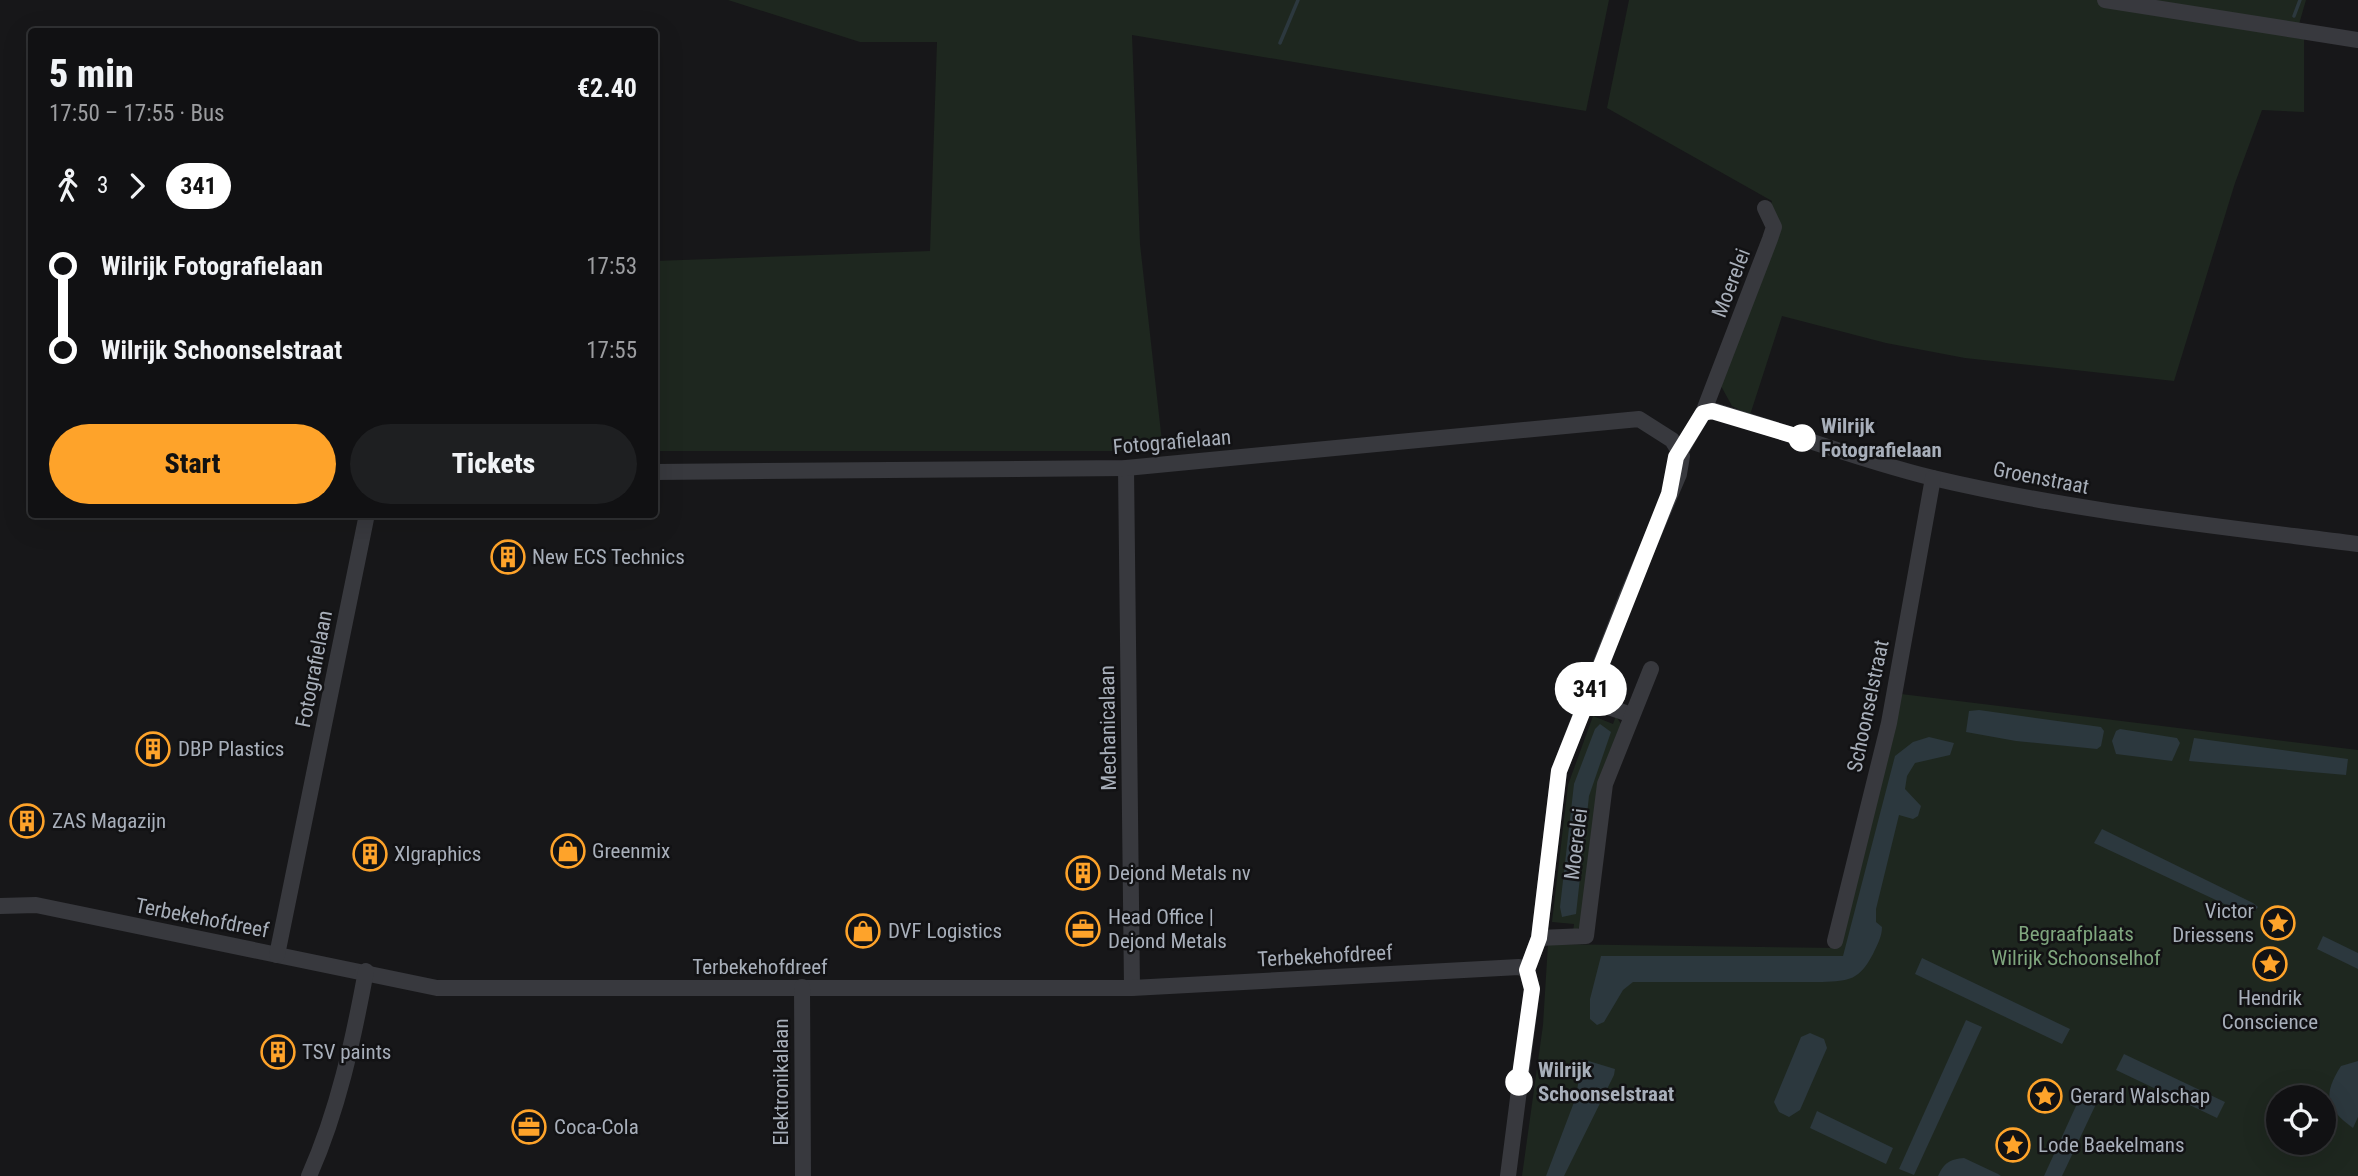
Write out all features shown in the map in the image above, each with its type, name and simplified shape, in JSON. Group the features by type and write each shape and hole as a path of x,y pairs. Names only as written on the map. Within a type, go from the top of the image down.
{"street":[{"path":"2105,0 2358,40"},
{"name":"Moerelei","path":"1508,1176 1532,989 1527,970 1539,938 1559,771 1681,465 1679,450 1688,441 1703,413 1774,227 1765,208"},
{"name":"Groenstraat","path":"1703,413 1715,411 1933,478 2155,519 2358,544"},
{"name":"Fotografielaan","path":"658,472 1126,468 1639,419 1672,440 1679,450"},
{"name":"Mechanicalaan","path":"1126,468 1132,988"},
{"name":"Schoonselstraat","path":"1835,942 1889,723 1933,478"},
{"name":"Fotografielaan","path":"277,955 366,518"},
{"name":"Moerelei","path":"1539,938 1586,936 1605,784 1651,668"},
{"path":"1587,700 1632,715"},
{"name":"Terbekehofdreef","path":"0,906 36,905 366,971 437,988 460,989 1132,988 1519,967 1527,970"},
{"path":"309,1176 321,1149 349,1058 366,971"},
{"name":"Elektronikalaan","path":"802,987 803,1176"}],"green space":[{"path":"728,0 1609,0 1586,111 1132,35 1140,244 1163,451 658,451 658,261 930,251 937,42 860,42"},
{"path":"1629,0 2306,0 2295,38 2304,39 2304,112 2262,110 2235,183 2174,381 1965,358 1886,343 1782,316 1750,415 1732,406 1721,386 1781,229 1765,220 1772,201 1607,108"},
{"name":"Begraafplaats Wilrijk Schoonselhof","path":"1901,694 2358,750 2358,1176 1522,1176 1543,1025 1548,944 1838,948"},
{"path":"1593,716 1613,724 1616,716 1621,724 1583,925 1573,932 1574,924 1552,922 1568,785"}],"shaded area":[{"path":"1979,710 2101,727 2104,731 2101,746 2097,749 2016,741 1966,732 1969,711"},
{"path":"1600,724 1611,732 1589,796 1576,914 1562,917 1560,907 1574,784 1595,729"},
{"path":"2120,729 2177,738 2180,743 2172,761 2116,754 2112,741 2116,731"},
{"path":"1929,737 1954,743 1950,755 1915,763 1907,776 1905,789 1921,806 1918,816 1913,819 1899,815 1876,909 1876,922 1882,927 1881,934 1873,954 1858,974 1847,980 1822,982 1633,982 1623,990 1604,1022 1597,1025 1590,1019 1590,999 1601,956 1843,956 1895,756 1913,742"},
{"path":"2194,738 2348,759 2346,775 2189,761"},
{"path":"2102,829 2258,907 2250,916 2094,843"},
{"path":"2323,936 2358,953 2358,969 2317,949"},
{"path":"1922,958 2070,1029 2062,1044 1915,974"},
{"path":"1966,1020 1982,1027 1914,1175 1899,1169"},
{"path":"1810,1033 1824,1039 1827,1048 1800,1110 1789,1117 1779,1112 1774,1102 1801,1037"},
{"path":"2124,1054 2225,1102 2217,1118 2116,1070"},
{"path":"1582,1059 1615,1069 1614,1075 1564,1176 1546,1176 1576,1097"},
{"path":"2358,1061 2358,1117 2353,1128 2336,1113 2336,1085 2331,1085 2341,1066"},
{"path":"2081,1095 2096,1104 2062,1176 2044,1176"},
{"path":"1817,1111 1893,1148 1886,1164 1810,1128"},
{"path":"1964,1158 2001,1176 1938,1176 1948,1162"}],"waterway":[{"path":"1280,43 1298,0"},
{"path":"2294,16 2300,0"}],"bus line":[{"name":"341","path":"1519,1082 1532,989 1527,970 1539,938 1559,771 1669,494 1679,450 1688,441 1703,413 1712,411 1802,438"}],"place":[{"name":"Wilrijk Fotografielaan","path":"1802,438"},
{"name":"New ECS Technics","path":"508,557"},
{"name":"DBP Plastics","path":"153,749"},
{"name":"ZAS Magazijn","path":"27,821"},
{"name":"Greenmix","path":"568,851"},
{"name":"Xlgraphics","path":"370,854"},
{"name":"Dejond Metals nv","path":"1083,873"},
{"name":"Victor Driessens","path":"2278,923"},
{"name":"Head Office | Dejond Metals","path":"1083,929"},
{"name":"DVF Logistics","path":"863,931"},
{"name":"Hendrik Conscience","path":"2270,964"},
{"name":"TSV paints","path":"278,1052"},
{"name":"Wilrijk Schoonselstraat","path":"1519,1082"},
{"name":"Gerard Walschap","path":"2045,1096"},
{"name":"Coca-Cola","path":"529,1127"},
{"name":"Lode Baekelmans","path":"2013,1145"}]}
